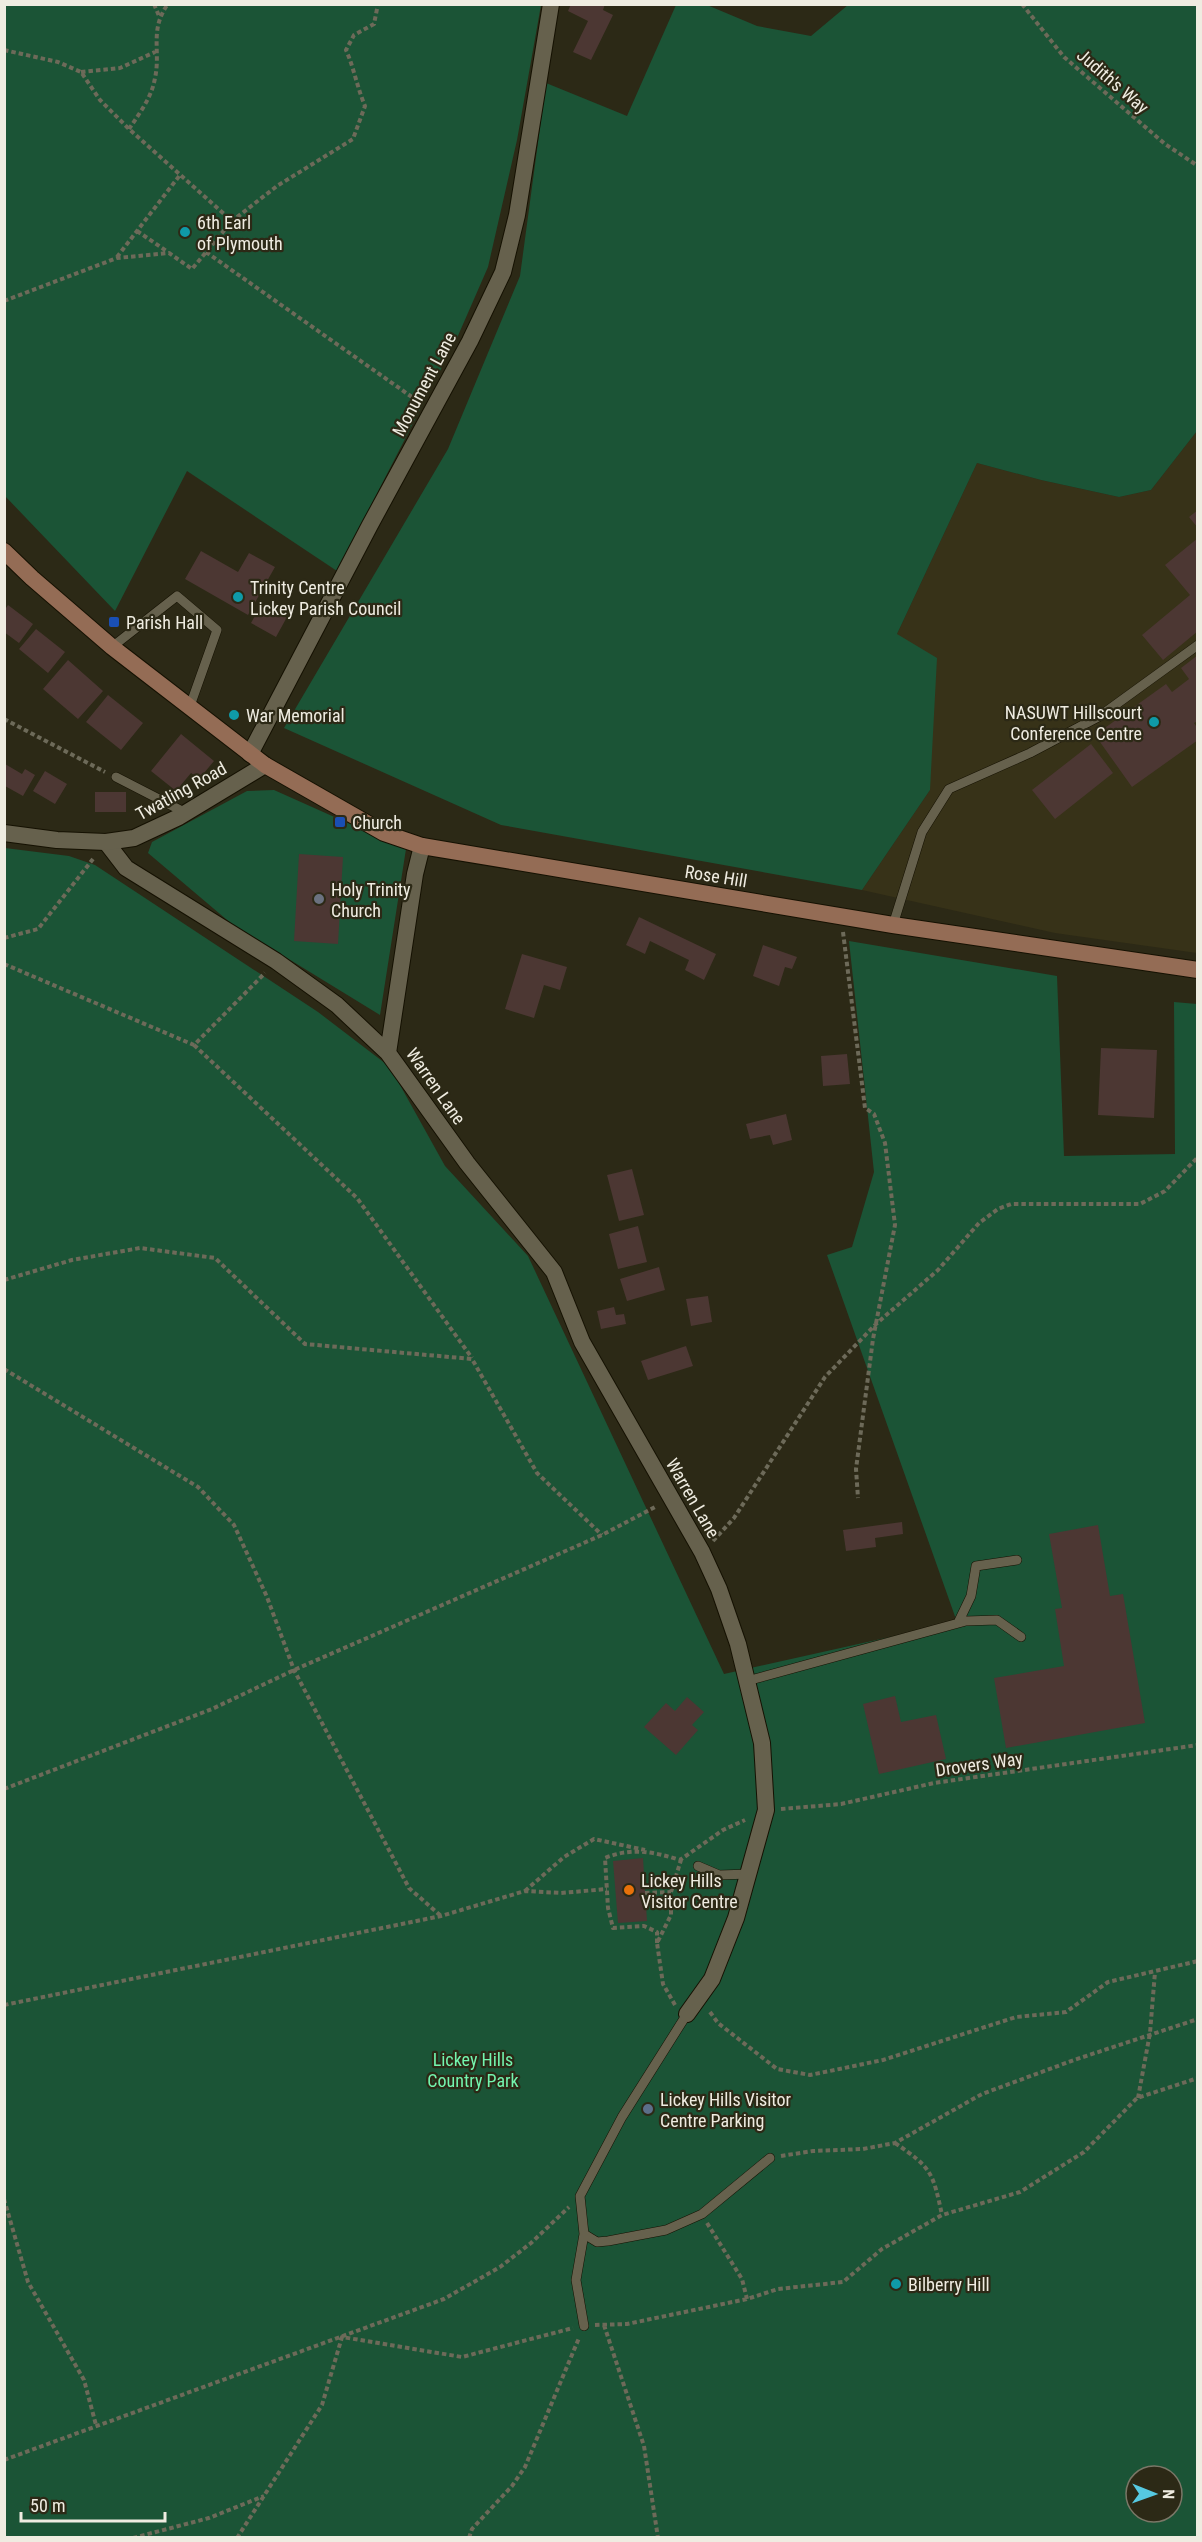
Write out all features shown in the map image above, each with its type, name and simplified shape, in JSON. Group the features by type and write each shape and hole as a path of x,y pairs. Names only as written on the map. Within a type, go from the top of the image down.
{"main road":[{"name":"Rose Hill","path":"4,551 112,647 250,754 265,765 384,833 422,846 893,925 1197,970"}],"street":[{"name":"Monument Lane","path":"250,754 431,411 470,342 502,272 517,215 551,4"},
{"name":"Twatling Road","path":"4,833 57,840 106,842 134,838 186,813 265,765"},
{"name":"Warren Lane","path":"106,842 126,868 276,961 337,1005 388,1053 466,1163 554,1272 582,1342 702,1552 719,1589 738,1644 762,1743 766,1810 750,1874 724,1948 712,1978 687,2014"},
{"name":"Warren Lane","path":"388,1053 415,874 422,846"}],"lane":[{"path":"112,647 177,597 217,630 190,706"},
{"path":"893,925 922,832 948,789 1030,753 1100,716 1197,645"},
{"path":"116,777 186,813"},
{"path":"958,1623 970,1596 976,1566 1017,1560"},
{"path":"747,1681 958,1623 997,1620 1021,1637"},
{"path":"698,1866 719,1875 750,1874"},
{"path":"584,2326 576,2280 584,2234 580,2196 622,2117 687,2014"},
{"path":"584,2234 597,2242 666,2230 702,2214 770,2158"}],"path":[{"path":"129,129 147,101 156,78 155,52 159,17 154,4"},
{"path":"159,17 168,4"},
{"path":"137,231 192,269 232,221 277,186 353,139 365,106 358,89 355,70 346,50 354,35 374,24 378,4"},
{"name":"Judith's Way","path":"1022,4 1064,57 1166,144 1197,166"},
{"path":"4,50 58,62 81,72 120,68 155,52"},
{"path":"81,72 100,100 129,129 232,221"},
{"path":"117,258 180,175"},
{"path":"206,252 431,411"},
{"path":"4,301 117,258 168,253"},
{"path":"4,719 116,777"},
{"path":"4,938 38,929 106,842"},
{"path":"845,917 842,939 865,1108 874,1114 885,1143 895,1225 876,1324 856,1469 858,1498"},
{"path":"194,1045 276,961"},
{"path":"4,964 194,1045 357,1198 472,1359 537,1473 602,1535"},
{"path":"702,1552 734,1518 825,1377 876,1324 938,1270 979,1223 998,1209 1011,1204 1140,1204 1165,1191 1197,1157"},
{"path":"4,1280 72,1260 140,1248 214,1258 305,1344 472,1359"},
{"path":"4,1369 198,1487 234,1525 267,1596 294,1670 409,1888 441,1916"},
{"path":"4,1789 212,1709 294,1670 602,1535 671,1499"},
{"name":"Drovers Way","path":"766,1810 841,1804 934,1783 1197,1745"},
{"path":"657,1943 671,1916 671,1892 680,1860 723,1830 766,1810"},
{"path":"525,1891 564,1857 594,1839 658,1853 698,1866"},
{"path":"658,1853 622,1851 605,1858 608,1908 614,1928 644,1926 657,1932 663,1984 678,2008 687,2014"},
{"path":"4,2005 441,1916 525,1891 572,1892 608,1889"},
{"path":"645,1893 671,1892"},
{"path":"699,1999 718,2023 777,2069 810,2075 883,2060 1017,2018 1066,2012 1108,1982 1197,1961"},
{"path":"1137,2098 1150,2033 1155,1971"},
{"path":"770,2158 813,2151 862,2149 895,2143 982,2094 1150,2033 1197,2019"},
{"path":"342,2337 462,2357 584,2326 627,2324 747,2299 778,2289 843,2282 882,2249 942,2215 1020,2192 1084,2152 1137,2098 1197,2078"},
{"path":"895,2143 920,2160 934,2179 942,2215"},
{"path":"4,2460 444,2299 500,2267 531,2243 580,2196"},
{"path":"4,2199 28,2282 84,2380 96,2425"},
{"path":"702,2214 742,2279 747,2299"},
{"path":"604,2325 644,2446 658,2538"},
{"path":"469,2538 472,2529 512,2486 525,2467 584,2326"},
{"path":"237,2538 322,2405 342,2337"},
{"path":"133,2538 209,2518 265,2496"}],"shaded area":[{"name":"NASUWT Hillscourt Conference Centre","path":"1197,431 1197,953 1055,933 862,890 930,790 897,634 977,463 1119,497 1151,490"}],"green space":[{"path":"5,5 541,5 517,140 488,267 457,338 337,571 187,471 115,611 5,496"},
{"path":"676,5 707,5 757,26 811,36 848,5 1197,5 1197,431 1151,490 1119,497 977,463 897,634 937,658 930,790 862,890 501,825 284,728 448,449 520,276 546,83 627,116"},
{"path":"274,790 406,849 380,1015 233,925 148,853 152,842 247,791"},
{"name":"Lickey Hills Country Park","path":"5,848 69,856 95,865 318,1012 390,1067 445,1166 528,1256 724,1674 957,1622 827,1255 852,1247 874,1172 849,941 1057,976 1064,1156 1175,1154 1174,1002 1197,1004 1197,2537 5,2538"}],"building":[{"path":"571,4 605,4 603,10 613,15 591,60 573,52 588,21 568,11"},
{"path":"1198,510 1198,528 1189,517"},
{"name":"NASUWT Hillscourt Conference Centre","path":"1198,538 1198,631 1163,660 1142,635 1190,595 1165,565"},
{"name":"Trinity Centre Lickey Parish Council","path":"201,551 238,572 249,553 275,567 248,615 185,579"},
{"path":"262,603 287,617 276,637 251,623"},
{"path":"8,605 33,624 19,643 4,632 4,611"},
{"path":"36,629 65,652 48,673 19,649"},
{"name":"NASUWT Hillscourt Conference Centre","path":"1198,655 1198,721 1194,723 1198,729 1198,740 1132,787 1095,735 1166,684 1172,692 1189,679 1181,668"},
{"path":"68,660 103,691 78,719 43,689"},
{"path":"108,695 143,723 121,750 86,722"},
{"path":"181,734 214,761 199,779 191,773 176,791 151,771"},
{"name":"NASUWT Hillscourt Conference Centre","path":"1091,744 1113,773 1055,819 1032,790"},
{"path":"5,764 22,774 25,769 35,775 23,796 5,786"},
{"path":"45,771 67,784 55,804 33,791"},
{"path":"95,792 126,792 126,812 95,812"},
{"name":"Holy Trinity Church","path":"299,854 343,857 338,944 294,941"},
{"path":"639,917 716,954 704,980 685,970 689,960 650,941 645,954 626,945"},
{"path":"763,945 797,957 792,969 785,967 779,986 753,976"},
{"path":"522,954 567,967 560,990 544,985 534,1018 505,1009"},
{"path":"1101,1048 1157,1050 1154,1118 1098,1115"},
{"path":"847,1054 850,1084 823,1086 821,1056"},
{"path":"786,1114 792,1140 773,1145 770,1135 750,1139 746,1124"},
{"path":"632,1169 644,1215 619,1221 607,1175"},
{"path":"638,1226 647,1262 618,1269 609,1234"},
{"path":"659,1267 665,1290 627,1301 620,1279"},
{"path":"708,1296 712,1322 691,1326 686,1299"},
{"path":"614,1307 616,1315 624,1314 626,1324 601,1329 597,1311"},
{"path":"686,1346 693,1366 648,1380 641,1361"},
{"path":"902,1522 903,1534 875,1538 876,1547 846,1551 843,1530"},
{"path":"1098,1525 1110,1596 1123,1594 1145,1723 1006,1748 994,1678 1064,1666 1055,1609 1062,1608 1049,1534"},
{"path":"895,1696 901,1722 936,1715 946,1759 879,1774 863,1704"},
{"path":"687,1697 704,1712 692,1725 698,1730 676,1755 644,1727 666,1703 675,1711"},
{"path":"643,1858 647,1921 618,1923 613,1861"}],"place":[{"name":"6th Earl of Plymouth","path":"185,232"},
{"name":"Trinity Centre Lickey Parish Council","path":"238,597"},
{"name":"Parish Hall","path":"114,622"},
{"name":"War Memorial","path":"234,715"},
{"name":"NASUWT Hillscourt Conference Centre","path":"1154,722"},
{"name":"Church","path":"340,822"},
{"name":"Holy Trinity Church","path":"319,899"},
{"name":"Lickey Hills Visitor Centre","path":"629,1890"},
{"name":"Lickey Hills Visitor Centre Parking","path":"648,2109"},
{"name":"Bilberry Hill","path":"896,2284"}]}
